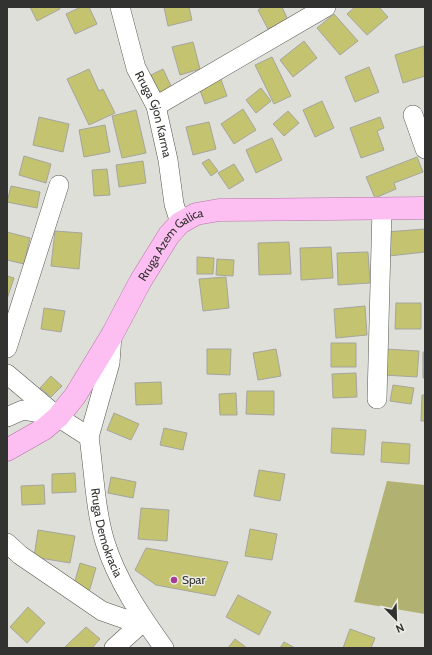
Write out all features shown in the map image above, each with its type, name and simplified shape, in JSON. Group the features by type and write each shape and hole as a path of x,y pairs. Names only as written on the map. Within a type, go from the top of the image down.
{"main road":[{"name":"Rruga Azem Galica","path":"7,450 44,429 58,417 75,396 112,335 140,282 169,235 180,223 196,214 219,210 425,208"}],"street":[{"name":"Rruga Gjon Karma","path":"120,7 136,68 156,106 168,160 174,204 180,223"},
{"path":"156,106 326,7"},
{"path":"413,115 425,149"},
{"path":"7,348 59,185"},
{"path":"377,399 382,208"},
{"name":"Rruga Demokracia","path":"112,335 110,363 90,437 104,541 116,569 144,621 164,648"},
{"path":"7,374 58,417 90,437"},
{"path":"7,417 23,410 58,417"},
{"path":"7,544 102,611 114,616 144,621"},
{"path":"114,648 144,621"}],"shaded area":[{"path":"387,481 425,485 425,614 354,602"}],"building":[{"path":"30,7 59,7 60,9 37,21"},
{"path":"81,7 89,7 97,24 75,34 66,14"},
{"path":"164,7 189,7 192,20 168,26"},
{"path":"263,7 282,7 288,20 268,29 258,10"},
{"path":"355,7 379,7 388,17 367,35 347,14"},
{"path":"334,14 358,41 340,55 317,28"},
{"path":"304,41 317,58 293,77 280,60"},
{"path":"193,42 200,69 180,75 172,47"},
{"path":"424,46 425,76 403,83 395,55"},
{"path":"272,57 291,96 274,104 255,65"},
{"path":"369,67 379,92 355,102 345,77"},
{"path":"89,69 99,91 103,89 115,113 89,125 67,79"},
{"path":"163,69 172,88 160,94 151,75"},
{"path":"219,74 227,96 205,104 197,82"},
{"path":"261,88 271,101 256,113 246,100"},
{"path":"322,101 334,128 315,137 303,110"},
{"path":"243,109 256,130 234,144 221,124"},
{"path":"136,110 146,153 122,158 112,116"},
{"path":"288,111 299,123 284,136 273,124"},
{"path":"39,117 69,124 63,152 33,145"},
{"path":"380,117 384,128 377,131 384,150 361,158 350,128"},
{"path":"209,122 216,149 193,155 186,127"},
{"path":"105,125 110,152 84,157 79,130"},
{"path":"272,138 282,160 256,173 246,150"},
{"path":"24,156 51,164 46,183 19,175"},
{"path":"417,157 423,172 394,183 396,189 375,198 366,177"},
{"path":"209,159 218,171 211,176 202,163"},
{"path":"143,161 146,183 119,187 116,165"},
{"path":"234,164 244,180 229,189 218,173"},
{"path":"107,169 110,195 94,196 92,170"},
{"path":"11,186 40,192 37,208 7,202"},
{"path":"425,229 425,252 389,256 386,232"},
{"path":"55,231 82,233 79,269 51,266"},
{"path":"7,232 30,238 24,264 7,260"},
{"path":"289,242 291,274 259,275 258,243"},
{"path":"331,247 333,278 301,280 300,248"},
{"path":"368,252 370,283 338,285 337,253"},
{"path":"197,257 214,258 213,274 197,274"},
{"path":"217,259 234,260 233,276 216,275"},
{"path":"7,276 14,278 7,299"},
{"path":"226,277 229,308 203,311 199,279"},
{"path":"396,303 421,303 421,329 395,329"},
{"path":"365,306 367,335 336,338 334,309"},
{"path":"44,308 65,311 61,332 41,329"},
{"path":"331,343 356,343 356,367 331,367"},
{"path":"207,349 231,349 230,375 207,374"},
{"path":"276,349 281,376 258,380 253,353"},
{"path":"385,349 419,351 417,377 384,375"},
{"path":"423,352 425,352 425,378 423,378"},
{"path":"356,373 357,397 333,398 332,374"},
{"path":"51,376 62,386 51,397 40,388"},
{"path":"161,382 162,404 136,405 135,383"},
{"path":"393,385 414,388 411,404 390,401"},
{"path":"247,391 274,391 274,415 246,414"},
{"path":"236,393 237,415 220,415 219,394"},
{"path":"422,395 425,395 425,421 421,421"},
{"path":"114,413 139,424 131,440 107,430"},
{"path":"164,428 187,433 183,450 160,445"},
{"path":"332,428 366,430 364,455 331,453"},
{"path":"382,442 410,444 409,464 381,462"},
{"path":"259,470 285,474 280,501 254,496"},
{"path":"75,473 76,492 52,493 52,474"},
{"path":"111,477 136,482 133,498 108,493"},
{"path":"44,485 45,504 22,505 21,486"},
{"path":"141,508 169,510 167,541 138,539"},
{"path":"250,529 277,534 272,560 245,556"},
{"path":"38,530 75,536 70,563 34,557"},
{"path":"146,548 228,562 215,596 156,585 135,570"},
{"path":"80,563 96,568 89,592 73,588"},
{"path":"238,595 271,612 259,635 226,617"},
{"path":"28,607 45,623 27,643 10,627"},
{"path":"86,627 100,639 92,648 64,648"},
{"path":"350,629 375,638 371,648 343,648"},
{"path":"235,639 247,648 228,648"},
{"path":"284,642 295,648 280,648"}],"place":[{"name":"Spar","path":"174,580"}]}
